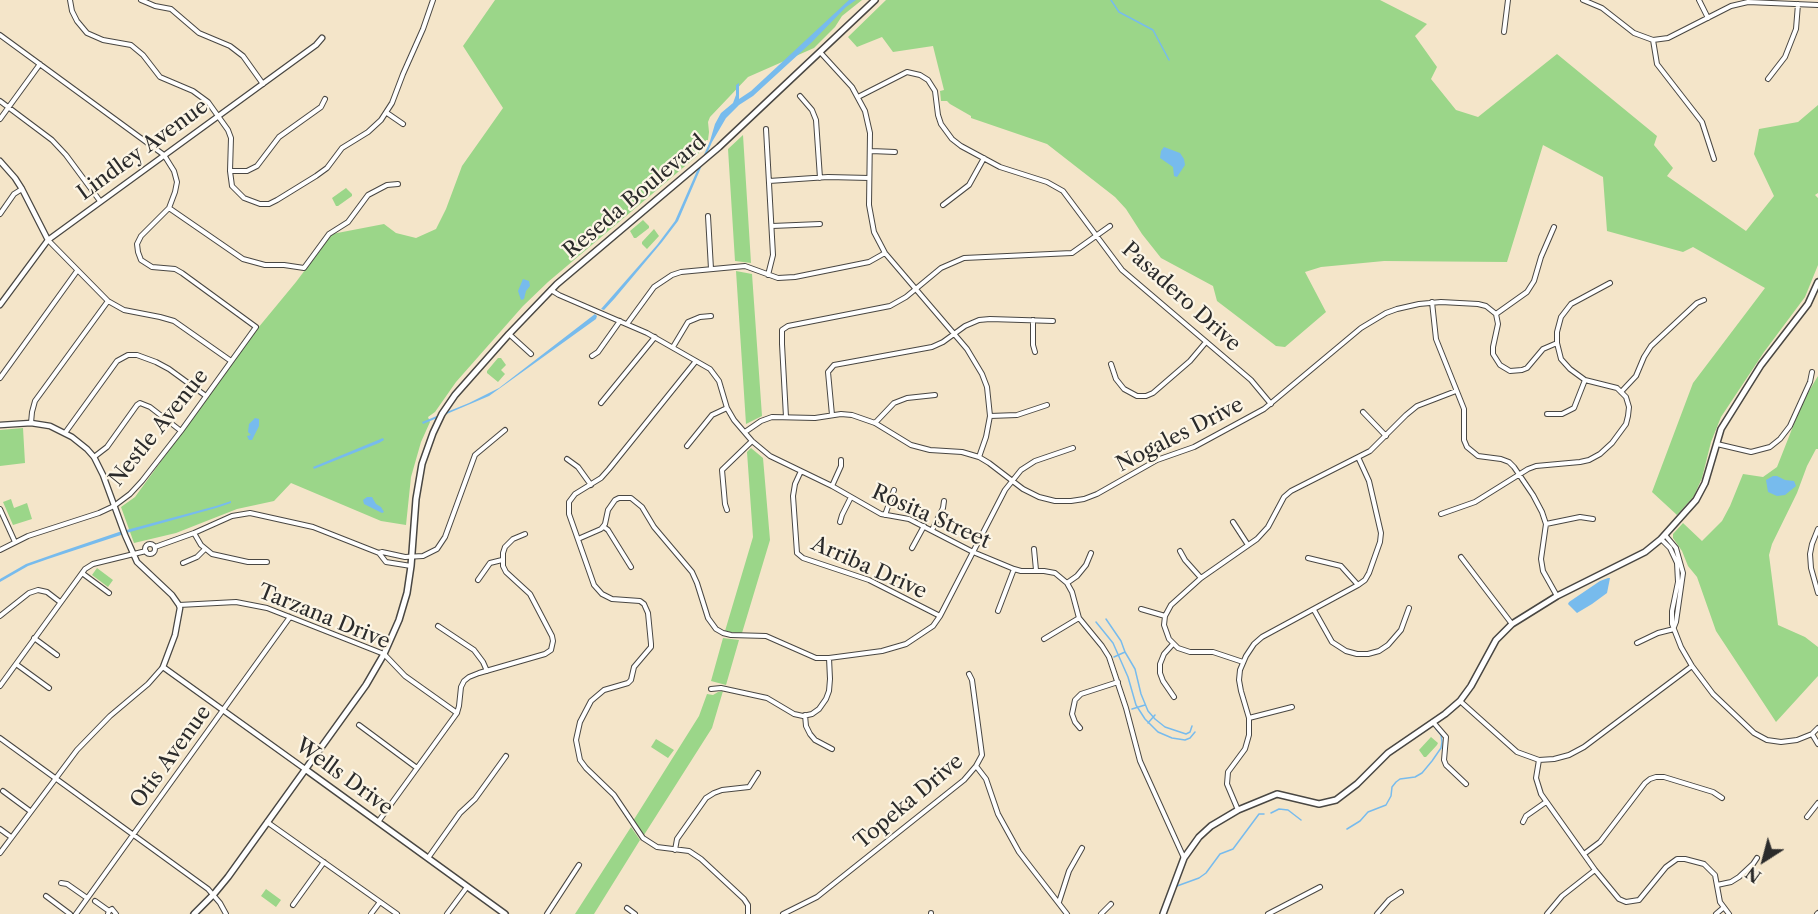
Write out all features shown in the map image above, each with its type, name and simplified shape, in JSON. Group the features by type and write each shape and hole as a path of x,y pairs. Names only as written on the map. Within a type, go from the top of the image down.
{"main road":[{"name":"Reseda Boulevard","path":"214,894 366,685 384,654 402,612 411,566 418,483 425,455 442,415 461,387 552,290 703,161 875,0"},
{"path":"1164,914 1184,858 1206,831 1220,820 1277,794 1319,804 1336,800 1357,784 1388,753 1460,701 1471,686 1492,645 1512,624 1557,596 1646,552 1663,537 1696,500 1704,483 1721,429 1761,364 1808,304 1818,282"},
{"name":"Wells Drive","path":"305,769 505,914"},
{"path":"194,914 214,894"}],"street":[{"path":"70,0 77,21 87,33 103,40 131,45 143,55 160,77 200,95 218,116 231,138 232,186 244,198 255,203 269,204 322,172 342,148 375,126 387,113 433,0"},
{"path":"1504,32 1508,0"},
{"path":"1583,0 1602,8 1634,33 1653,40 1668,38 1731,6 1748,2 1818,5"},
{"path":"1700,0 1708,18"},
{"path":"145,1 155,6 171,9 199,33 230,46 243,56 263,84"},
{"path":"1768,79 1785,57 1796,29 1798,4"},
{"path":"0,35 164,155 174,171 177,182 169,208 243,259 265,265 303,268 331,232 350,220 368,195 387,185 398,184"},
{"name":"Lindley Avenue","path":"0,305 48,240 316,45 322,38"},
{"path":"1653,40 1657,64 1702,122 1714,159"},
{"path":"820,52 843,77 865,111 871,151 870,217 874,232 885,254 972,356 982,374 987,387 990,416 979,457"},
{"path":"0,119 40,64"},
{"name":"Pasadero Drive","path":"858,97 907,72 920,75 928,80 935,91 938,115 946,132 960,146 1007,169 1056,186 1069,198 1122,270 1251,380 1271,404"},
{"path":"800,96 812,110 816,120 820,178"},
{"path":"230,171 247,171 257,166 279,137 321,107 325,99"},
{"path":"0,101 34,125 59,147 100,201"},
{"path":"387,113 403,124"},
{"path":"766,129 774,255 768,275"},
{"path":"871,151 895,152"},
{"path":"943,205 969,185 984,158"},
{"path":"0,161 22,189 48,240 108,301 124,310 160,316 174,321 231,361"},
{"path":"769,181 869,178"},
{"path":"0,214 14,194 22,189"},
{"name":"Nestle Avenue","path":"0,550 15,542 99,513 114,506 130,494 181,430 256,327 182,273 175,269 152,267 141,260 137,244 141,236 169,208"},
{"path":"708,216 711,269"},
{"path":"772,226 820,224"},
{"path":"786,417 782,330 788,326 890,306 916,290 941,268 964,258 1065,254 1078,249 1110,226"},
{"path":"1554,227 1534,281 1527,292 1496,314 1498,324 1493,354 1504,369 1522,370 1531,364 1543,349 1557,343"},
{"path":"627,324 654,287 661,281 681,272 745,266 778,278 795,278 869,262 885,254"},
{"path":"0,378 77,271"},
{"path":"1442,514 1476,502 1519,474 1536,466 1589,460 1608,448 1626,424 1629,407 1622,392 1612,386 1586,380 1570,369 1561,358 1557,343 1559,323 1571,304 1610,284"},
{"name":"Rosita Street","path":"552,290 655,337 715,373 727,408 734,420 752,441 770,456 885,515 904,517 973,552 1014,569 1055,573 1067,583"},
{"path":"1622,392 1636,376 1651,346 1697,303 1704,300"},
{"path":"31,423 35,401 108,301"},
{"path":"1432,302 1436,339 1464,410 1463,435 1467,447 1478,456 1509,462 1542,512 1546,524 1542,571 1557,596"},
{"name":"Nogales Drive","path":"745,432 768,418 852,415 875,423 911,444 930,450 962,452 979,457 1031,494 1046,500 1084,499 1157,460 1194,447 1271,404 1368,323 1397,309 1432,302 1478,304 1491,309 1496,314"},
{"path":"673,347 688,322 700,317 711,316"},
{"path":"832,415 828,372 832,365 932,348 965,326 979,320 1053,321"},
{"path":"1033,320 1035,352"},
{"path":"592,356 598,352 620,321"},
{"path":"509,334 531,354"},
{"path":"602,403 655,337"},
{"path":"1111,364 1116,379 1124,389 1137,396 1146,396 1153,393 1190,361 1206,342"},
{"path":"66,432 117,361 124,356 132,354 156,362 206,396"},
{"path":"696,361 601,478 575,494 569,502 568,509 594,585 597,590 612,599 644,603 648,613 651,644 634,667 631,680 600,693 586,709 577,731 576,740 580,760 614,795 643,838 657,847 689,851 701,859 744,899 748,904 748,914"},
{"path":"1716,444 1751,452 1770,447 1790,426 1810,382 1812,372"},
{"path":"1547,414 1562,414 1574,408 1586,380"},
{"path":"1243,662 1213,652 1184,651 1173,644 1166,632 1164,616 1171,605 1201,578 1263,533 1284,497 1291,491 1370,451 1417,406 1456,391"},
{"path":"875,423 894,403 935,395"},
{"path":"94,457 106,447 136,405 140,403 150,407 181,430"},
{"path":"990,416 1017,415 1047,405"},
{"path":"687,446 712,415 727,408"},
{"path":"1363,412 1386,436"},
{"path":"0,425 31,423 50,426 66,432 94,457 133,554 141,567 172,595 180,608 175,635 163,667 148,684 92,733 55,777 0,853"},
{"path":"0,686 82,573 93,564 146,551 148,544 155,547 232,516 250,513 313,527 379,553 412,557 430,554 441,544 473,459 478,452 505,430"},
{"path":"727,510 724,504 722,470 752,441"},
{"path":"578,539 604,527 608,510 615,500 631,498 642,507 654,527 692,572 708,618 716,629 731,636 766,636 816,658 882,651 906,644 933,626 1005,490 1021,470 1035,461 1073,448"},
{"path":"1238,810 1227,784 1228,772 1245,748 1249,735 1249,718 1239,680 1243,662 1254,644 1262,637 1358,585 1369,573 1380,542 1381,533 1369,481 1358,457"},
{"path":"567,459 578,467 591,485"},
{"path":"832,486 842,460"},
{"name":"Arriba Drive","path":"801,471 793,496 797,553 802,558 869,580 940,616"},
{"path":"885,515 894,490"},
{"path":"840,522 851,497"},
{"path":"932,530 944,501"},
{"path":"0,509 15,542"},
{"path":"1546,524 1580,517 1593,519"},
{"path":"1233,522 1248,545"},
{"path":"912,548 924,526"},
{"path":"604,527 631,567"},
{"path":"1818,529 1810,554 1811,568 1818,593"},
{"path":"194,533 205,549 220,557 248,562 267,562"},
{"path":"378,822 457,713 464,681 487,671 545,654 552,646 552,636 530,594 506,573 502,560 502,553 508,543 525,534"},
{"path":"1663,537 1676,548 1683,573 1674,628 1681,647 1692,666 1713,694 1754,733 1767,740 1781,742 1797,740 1812,734 1818,728"},
{"path":"183,564 197,557 205,549"},
{"path":"1034,549 1036,570"},
{"path":"1180,551 1201,578"},
{"path":"379,553 386,562 411,566"},
{"path":"1091,553 1086,565 1067,583 1072,592 1079,618 1106,651 1118,681 1140,761 1184,858"},
{"path":"1461,557 1512,624"},
{"path":"1308,558 1341,566 1358,585"},
{"path":"478,580 490,563 502,560"},
{"path":"998,611 1014,569"},
{"path":"82,573 109,593"},
{"path":"0,616 29,593 38,590 47,592 60,602"},
{"name":"Tarzana Drive","path":"179,605 236,602 267,608 384,654 405,676 457,713"},
{"path":"1314,610 1329,638 1337,646 1353,654 1368,654 1379,651 1397,636 1409,608"},
{"path":"1141,609 1164,616"},
{"name":"Otis Avenue","path":"76,914 290,617"},
{"path":"1044,639 1079,618"},
{"path":"438,626 474,650 487,671"},
{"path":"1637,643 1674,628"},
{"path":"34,638 57,655"},
{"path":"1173,644 1164,654 1160,663 1160,673 1174,697"},
{"path":"711,689 721,688 767,698 794,714 812,714 826,699 830,679 829,658"},
{"path":"16,664 49,688"},
{"path":"1460,701 1516,752 1539,760 1554,759 1569,756 1584,747 1692,666"},
{"name":"Wells Drive","path":"163,667 305,769"},
{"name":"Topeka Drive","path":"783,914 818,896 964,780 976,766 982,755 972,680 969,674"},
{"path":"1080,728 1072,714 1075,700 1081,694 1118,681"},
{"path":"1249,718 1292,707"},
{"path":"805,715 806,726 813,738 832,749"},
{"path":"1433,722 1446,737 1444,760 1446,765 1466,784"},
{"path":"359,725 417,768"},
{"path":"1812,734 1818,744"},
{"path":"0,738 214,894 226,914"},
{"path":"428,858 460,813 475,799 506,756"},
{"path":"1539,760 1536,778 1546,802 1594,870 1619,899 1634,902 1643,897 1666,867 1677,859 1685,859 1704,864 1715,874 1720,902 1729,914"},
{"path":"976,766 986,779 998,814 1019,852 1068,914"},
{"path":"675,850 677,838 696,810 710,795 722,790 749,787 758,773"},
{"path":"1584,854 1600,842 1650,779 1664,777 1713,792 1722,798"},
{"path":"3,791 30,811"},
{"path":"1523,822 1526,816 1546,802"},
{"path":"1807,817 1818,803"},
{"path":"267,822 397,914"},
{"path":"0,829 11,837"},
{"path":"1059,903 1068,871 1082,848"},
{"path":"1717,885 1731,882 1739,877 1757,858"},
{"path":"293,905 324,862"},
{"path":"547,914 579,865"},
{"path":"1547,914 1562,896 1594,870"},
{"path":"61,883 67,884 87,898"},
{"path":"447,914 467,886"},
{"path":"1268,914 1320,887"},
{"path":"1377,914 1389,900 1401,892"},
{"path":"46,896 70,914"},
{"path":"95,901 108,913 114,910 116,914"},
{"path":"371,914 380,902"},
{"path":"1101,914 1111,904"},
{"path":"198,914 202,907"},
{"path":"627,908 635,914"},
{"path":"1716,914 1724,908"}],"green space":[{"path":"495,0 862,0 842,16 835,27 814,48 748,77 710,117 708,140 697,156 548,282 523,306 456,382 435,412 428,417 430,422 421,442 411,477 406,525 381,521 291,483 274,501 237,509 176,533 134,543 121,507 135,497 258,328 332,234 384,224 396,233 416,238 436,229 462,166 503,108 463,46"},
{"path":"886,0 1380,0 1427,24 1415,36 1437,67 1431,79 1456,110 1478,117 1557,54 1657,136 1654,145 1673,168 1667,176 1746,231 1774,196 1754,154 1759,129 1798,122 1818,105 1818,193 1815,195 1818,198 1818,265 1805,297 1764,352 1721,417 1694,496 1677,515 1652,492 1693,383 1765,288 1693,247 1683,252 1607,231 1603,177 1543,145 1507,262 1384,261 1321,267 1305,272 1326,312 1285,347 1276,346 1217,301 1213,286 1161,258 1115,197 1047,144 971,118 947,101 941,101 940,91 944,90 933,46 893,52 882,37 857,47 848,37"},
{"path":"743,135 751,263 735,261 728,149"},
{"path":"346,188 352,196 336,206 332,198"},
{"path":"643,220 649,228 634,238 630,231"},
{"path":"654,229 659,236 647,249 642,242"},
{"path":"736,271 752,274 762,416 746,424"},
{"path":"498,358 501,358 506,365 501,370 505,374 498,382 487,371"},
{"path":"1818,376 1818,449 1807,466 1769,555 1778,625 1805,637 1818,647 1818,676 1776,722 1716,631 1697,577 1688,566 1673,534 1683,523 1702,541 1722,521 1743,474 1763,477 1777,467 1803,401"},
{"path":"23,428 25,463 0,466 0,430"},
{"path":"751,448 763,458 770,540 742,633 735,633 725,631 753,537 747,452"},
{"path":"11,499 14,508 27,503 32,519 13,525 3,502"},
{"path":"97,568 113,580 108,587 92,575"},
{"path":"723,638 739,640 726,685 711,681"},
{"path":"723,691 712,728 644,835 633,821 699,716 707,694 713,695"},
{"path":"1431,737 1438,743 1424,757 1419,750"},
{"path":"656,739 674,750 668,758 651,747"},
{"path":"631,827 640,840 594,914 575,914"},
{"path":"266,889 281,900 276,907 261,896"}],"water":[{"path":"849,0 856,0 753,96 739,105 726,118 712,142 678,221 615,298 604,310 601,309 675,221 710,141 715,124 721,113 733,103 736,85 739,83 739,99 751,91"},
{"path":"1164,147 1180,153 1184,159 1185,165 1177,177 1174,176 1173,167 1160,158"},
{"path":"523,279 529,281 530,286 524,299 521,300 518,291"},
{"path":"595,314 596,319 489,396 423,424 422,422 499,388"},
{"path":"255,418 259,419 259,426 252,440 249,440 247,436 251,435 248,432 249,424"},
{"path":"383,438 384,440 379,443 314,469 313,467"},
{"path":"1773,476 1794,481 1796,486 1785,495 1777,496 1768,492 1766,480"},
{"path":"372,497 384,512 364,504 363,500"},
{"path":"231,501 231,503 216,508 130,532 28,566 0,582 0,579 26,564 63,551 119,532"},
{"path":"1610,578 1607,593 1592,604 1577,613 1568,604 1600,581"}],"waterway":[{"path":"1111,0 1119,12 1153,30 1169,60"},
{"path":"1106,619 1121,641 1125,652"},
{"path":"1096,622 1113,643 1128,677 1136,705 1145,719 1158,732 1172,738 1185,740 1195,732"},
{"path":"1114,657 1125,652 1135,669 1148,711 1155,719 1165,727 1186,734 1190,732 1192,726"},
{"path":"1132,709 1145,705"},
{"path":"1148,723 1155,715"},
{"path":"1347,829 1360,821 1368,812 1386,805 1391,796 1392,787 1400,779 1415,777 1422,773 1441,748 1441,735 1436,729"},
{"path":"1271,813 1279,809 1288,810 1301,820"},
{"path":"1177,886 1206,873 1220,854 1233,849 1259,814 1264,814"}]}
